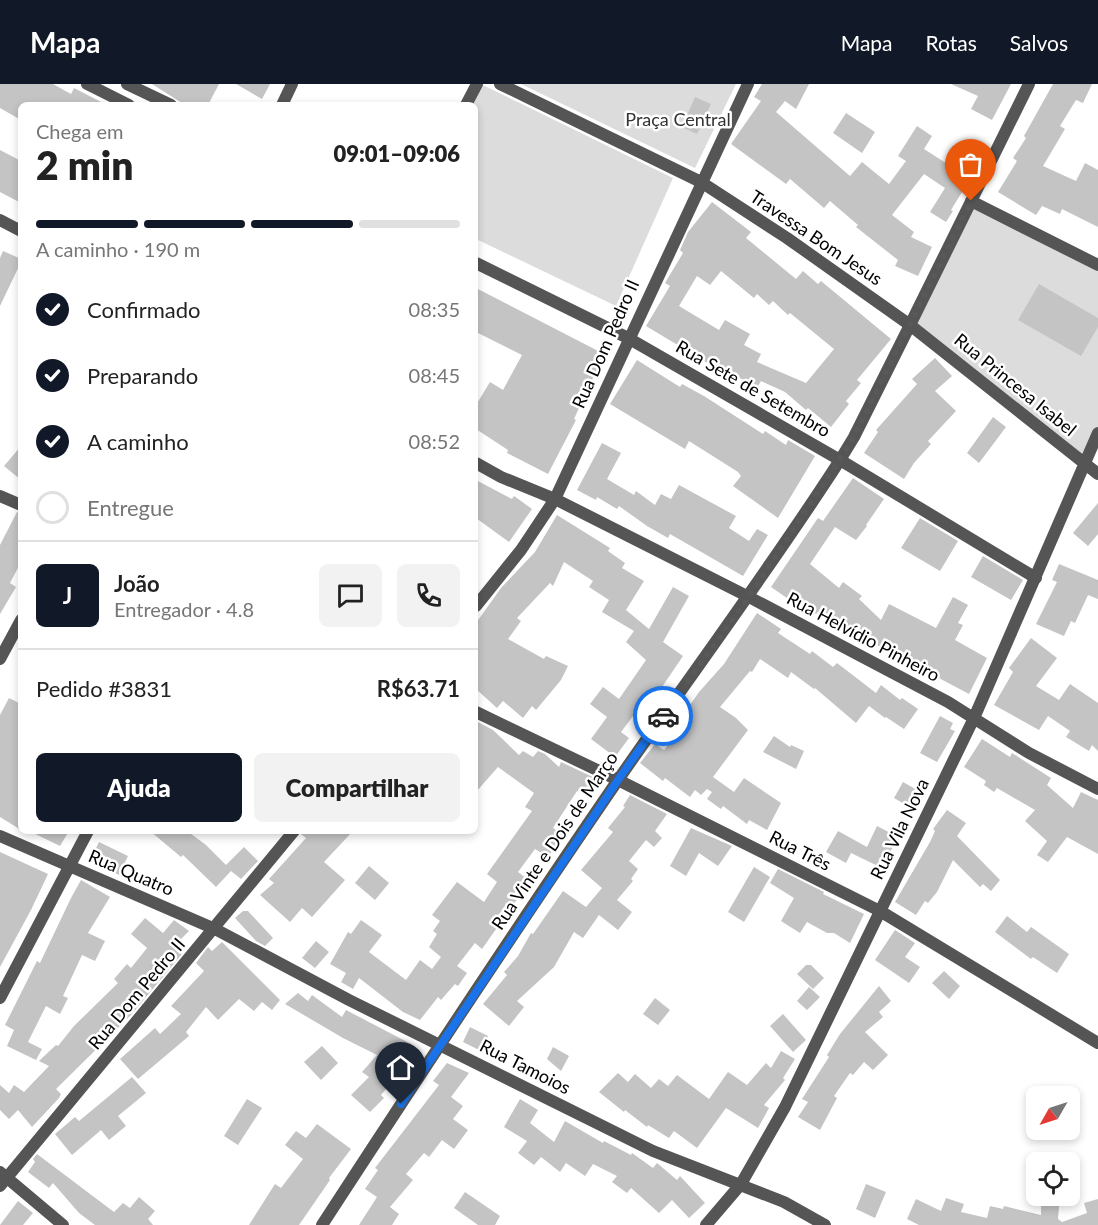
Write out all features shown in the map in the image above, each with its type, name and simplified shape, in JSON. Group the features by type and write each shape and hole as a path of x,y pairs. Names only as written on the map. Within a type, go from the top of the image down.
{"street":[{"path":"87,84 123,102"},
{"path":"127,84 165,102"},
{"path":"283,102 292,84"},
{"path":"468,102 477,84"},
{"name":"Travessa Bom Jesus","path":"500,84 701,182 787,238 910,325"},
{"name":"Rua Dom Pedro II","path":"478,604 521,550 555,499 748,84"},
{"name":"Rua Vinte e Dois de Março","path":"322,1225 440,1044 618,780 749,597 840,460 854,437 1029,84"},
{"path":"971,201 1098,265"},
{"path":"0,220 18,229"},
{"name":"Rua Sete de Setembro","path":"478,264 628,338 840,460 1036,578"},
{"name":"Rua Princesa Isabel","path":"910,325 1098,474"},
{"name":"Rua Vila Nova","path":"706,1225 741,1184 785,1107 974,718 1098,433"},
{"name":"Rua Helvídio Pinheiro","path":"478,464 501,477 555,499 749,597 974,718 1029,753 1098,789"},
{"path":"0,496 18,504"},
{"path":"0,659 18,626"},
{"name":"Rua Três","path":"478,713 880,911 1098,1043"},
{"path":"0,998 87,834"},
{"name":"Rua Dom Pedro II","path":"2,1179 215,929 292,834"},
{"name":"Rua Quatro","path":"0,836 215,929"},
{"name":"Rua Tamoios","path":"215,929 349,1000 653,1151 784,1202 825,1225"},
{"path":"2,1179 63,1225"}],"green space":[{"name":"Praça Central","path":"521,84 736,84 695,168"},
{"path":"483,85 673,178 616,306 478,240 478,102 474,102"},
{"path":"971,201 1098,265 1098,434 1085,464 910,325"}],"building":[{"path":"0,84 53,84 71,94 74,88 101,102 18,102 18,118 0,108"},
{"path":"152,84 219,84 210,102 180,102"},
{"path":"236,84 270,84 262,99"},
{"path":"762,84 809,84 796,109 785,101 776,112 850,176 862,162 889,184 906,161 898,156 917,126 932,136 924,149 949,165 960,143 980,152 968,178 970,179 946,222 930,212 945,188 924,174 892,215 914,232 911,237 932,247 918,276 895,266 898,260 856,227 858,225 830,201 824,208 790,179 786,184 731,144 761,101 754,97"},
{"path":"951,84 1011,84 992,120 971,109 978,96"},
{"path":"1053,84 1092,84 1083,103 1076,100 1060,126 1065,129 1043,166 1076,181 1085,163 1098,170 1098,227 1062,209 1060,214 1042,206 1036,215 998,192 1017,161 1013,158 1026,138 1024,136"},
{"path":"695,97 711,104 697,134 682,127"},
{"path":"846,113 875,132 862,153 833,133"},
{"path":"0,150 18,159 18,201 0,192"},
{"path":"712,202 751,232 746,238 796,279 803,271 818,284 821,281 891,339 857,380 861,383 846,401 849,404 831,427 785,392 761,381 757,388 728,371 726,374 646,326 670,286 665,283 683,253 680,250 688,232","holes":["721,271 754,298 757,294 769,305 773,301 834,349 806,383 757,362 761,354 744,345 750,334 725,320 719,330 679,306 697,276 710,285"]},
{"path":"3,251 18,258 18,268 0,306 0,258"},
{"path":"1039,284 1098,318 1098,327 1081,356 1018,320"},
{"path":"478,289 604,354 574,419 576,420 548,474 507,453 508,450 478,430 478,402 490,382 503,390 522,355 478,333"},
{"path":"935,358 952,376 935,391 956,411 928,441 931,444 914,463 904,479 864,453 878,432 876,430 917,384 912,379"},
{"path":"637,360 680,387 682,384 704,396 763,434 765,431 786,445 788,440 815,456 778,518 733,486 741,476 738,472 689,441 685,449 610,404"},
{"path":"993,417 1006,427 979,463 967,453"},
{"path":"602,443 621,453 607,479 634,495 636,491 655,505 661,494 671,499 679,485 736,516 729,528 749,541 757,529 768,535 743,576 670,534 668,538 619,506 617,509 597,497 596,500 577,490"},
{"path":"18,450 18,478 4,466"},
{"path":"853,478 884,499 856,540 835,527 810,564 839,588 843,582 862,596 859,599 881,620 889,604 936,628 953,597 968,605 958,623 963,625 955,640 987,658 969,694 852,632 842,622 838,627 800,601 797,605 771,587 818,518 823,521"},
{"path":"478,481 512,499 514,496 532,509 509,542 478,519"},
{"path":"1098,503 1098,534 1088,546 1073,533"},
{"path":"18,512 18,568 10,583 16,587 0,614 0,545"},
{"path":"557,515 610,548 608,551 625,563 622,568 644,581 626,610 649,629 673,587 689,596 663,642 683,656 645,712 639,708 621,732 629,738 615,757 591,739 607,717 590,704 603,687 619,699 646,660 626,642 634,631 602,612 609,600 589,587 593,581 564,562 553,586 550,583 517,618 521,621 508,639 544,659 546,656 568,666 561,680 536,710 532,706 523,718 503,701 497,708 478,691 478,620 501,588 535,552"},
{"path":"920,518 958,541 940,571 901,548"},
{"path":"983,556 1023,580 1011,600 971,577"},
{"path":"1059,564 1098,580 1098,599 1088,595 1075,623 1071,621 1064,636 1036,624 1057,582 1052,580"},
{"path":"757,613 781,629 778,633 810,654 812,651 833,667 837,663 876,693 881,685 900,700 902,698 918,709 904,729 869,706 856,723 815,688 791,672 788,678 760,659 752,672 750,671 720,707 748,730 713,777 734,792 744,778 781,803 767,830 749,820 747,824 723,806 721,809 707,799 712,792 707,789 701,795 695,790 690,797 665,778 663,781 640,763 655,744 664,750 679,731 677,729 691,709 688,708 724,664"},
{"path":"1031,638 1057,658 1036,686 1059,700 1070,684 1098,703 1098,751 1092,745 1089,751 1066,737 1070,731 1048,716 1039,730 994,705 1013,672 1009,668"},
{"path":"9,698 18,702 18,828 0,817 0,715"},
{"path":"940,716 953,723 950,729 955,731 937,762 920,753"},
{"path":"478,722 493,730 519,755 523,751 533,757 538,751 545,754 559,767 561,762 597,779 586,796 577,791 553,828 563,835 548,857 535,849 518,872 526,878 513,895 518,898 482,949 475,943 457,966 467,973 458,986 455,984 441,1000 438,997 420,1020 403,1012 359,978 353,989 341,982 346,973 330,964 348,932 351,934 361,920 382,935 369,952 406,980 420,960 432,969 441,957 429,947 437,934 433,931 440,921 432,915 457,882 484,902 497,882 487,874 532,811 525,807 534,793 498,767 478,790"},
{"path":"774,736 790,747 791,745 804,751 796,769 763,752"},
{"path":"982,739 1010,757 1012,753 1051,778 1047,785 1073,808 1081,792 1098,800 1098,854 1067,837 1048,862 1037,855 1047,841 1025,821 1035,810 997,788 994,792 984,785 986,781 964,767"},
{"path":"903,782 924,794 915,810 894,798"},
{"path":"630,795 667,814 655,831 662,838 654,847 646,840 629,861 638,869 631,879 633,881 617,900 632,912 618,930 599,915 583,938 574,932 554,967 517,1001 524,1007 509,1026 483,1004 507,975 504,972 518,956 531,933 533,934 563,891 586,907 602,888 581,870 613,832 608,828 625,807 623,806"},
{"path":"947,810 966,823 957,836 1000,880 991,891 983,884 980,887 953,860 937,892 928,903 925,901 916,915 895,902 930,842 935,831 933,829"},
{"path":"877,826 898,837 882,868 851,853 846,863 826,852 838,831 867,847"},
{"path":"691,828 732,846 718,866 699,853 686,876 670,866"},
{"path":"35,834 67,834 60,846"},
{"path":"154,834 191,834 226,865 244,847 258,861 241,879 231,871 216,887 183,855 181,857"},
{"path":"301,834 350,834 324,862 345,880 312,917 302,908 290,922 260,895 274,883 269,879 306,838"},
{"path":"99,842 128,856 119,875 92,862 92,856"},
{"path":"0,852 48,874 0,967"},
{"path":"369,866 389,883 375,900 355,883"},
{"path":"754,867 770,877 744,922 728,912"},
{"path":"778,869 864,914 850,943 834,933 827,933 807,922 800,933 781,921 794,898 770,883"},
{"path":"81,880 110,897 88,933 105,941 95,961 82,955 63,996 68,998 60,1014 46,1006 28,1042 42,1049 36,1060 7,1046 14,1030 5,1025 37,961 40,963"},
{"path":"243,911 248,911 273,938 265,946 256,941 235,918"},
{"path":"1007,916 1027,932 1031,927 1069,954 1057,973 1033,957 1031,959 995,932"},
{"path":"145,918 163,933 174,920 189,931 174,946 182,954 131,1015 56,1089 61,1094 59,1098 32,1127 18,1110 9,1119 0,1110 0,1085 9,1093 14,1085 24,1092 49,1066 39,1061 56,1045 58,1046 74,1026 118,983 114,979 127,964 131,968 147,948 131,934"},
{"path":"895,930 915,943 905,957 920,967 909,983 875,960"},
{"path":"316,941 329,952 315,968 302,958"},
{"path":"222,942 280,1000 272,1010 262,1002 254,1011 239,999 218,1020 206,1007 186,1032 189,1036 138,1079 120,1059 155,1028 160,1034 181,1014 171,1006 204,971 196,963 208,947 212,951"},
{"path":"806,965 811,965 824,978 813,989 797,974"},
{"path":"944,971 960,986 949,999 932,983"},
{"path":"879,986 891,1001 879,1012 883,1017 865,1032 888,1055 873,1070 864,1062 853,1075 850,1073 834,1096 837,1098 820,1130 798,1117 808,1102 802,1099 829,1057 827,1055 840,1034"},
{"path":"809,987 820,997 807,1010 797,1001"},
{"path":"298,993 308,1001 312,995 342,1017 346,1010 411,1044 396,1074 398,1075 381,1095 384,1098 370,1112 351,1095 369,1077 362,1072 377,1055 285,1004"},
{"path":"655,998 670,1010 658,1025 643,1014"},
{"path":"783,1014 806,1040 793,1052 770,1026"},
{"path":"470,1027 488,1036 481,1051 463,1042"},
{"path":"322,1046 338,1063 321,1080 304,1062"},
{"path":"553,1047 569,1056 561,1071 547,1059"},
{"path":"781,1051 795,1059 783,1078 785,1080 764,1105 769,1108 758,1128 726,1108 697,1148 674,1131 669,1138 648,1125 647,1127 599,1092 618,1073 628,1082 635,1074 651,1088 659,1079 668,1086 677,1075 709,1099 728,1072 747,1085 766,1063 771,1068"},
{"path":"447,1063 469,1073 451,1097 463,1106 453,1119 468,1130 454,1149 442,1140 429,1157 424,1153 406,1174 413,1180 390,1207 399,1214 392,1225 359,1225 377,1197 365,1189 378,1170 375,1168 439,1085 433,1081"},
{"path":"132,1077 146,1093 118,1116 126,1126 109,1140 101,1130 72,1155 55,1134 75,1117 79,1121"},
{"path":"247,1099 262,1108 238,1145 224,1136"},
{"path":"520,1099 538,1110 530,1123 554,1142 565,1121 603,1143 604,1141 631,1155 632,1153 653,1168 657,1163 677,1180 680,1176 705,1203 689,1218 672,1200 659,1213 631,1188 627,1193 612,1182 617,1176 593,1164 585,1176 566,1163 560,1172 541,1157 534,1165 518,1153 527,1141 504,1127"},
{"path":"317,1124 351,1149 299,1225 249,1225 275,1184 281,1188 303,1159 285,1145 296,1131 306,1138"},
{"path":"37,1154 114,1212 123,1203 130,1208 139,1197 155,1211 148,1219 153,1225 95,1225 79,1213 53,1183 49,1188 28,1172"},
{"path":"866,1184 886,1192 875,1218 856,1209"},
{"path":"465,1192 500,1216 495,1225 478,1225 454,1208"},
{"path":"946,1198 964,1204 961,1212 987,1218 990,1206 1003,1209 1004,1206 1041,1215 1041,1206 1059,1206 1058,1219 1062,1222 1087,1213 1084,1203 1098,1199 1098,1225 919,1225 907,1219 916,1199 941,1211"},
{"path":"18,1201 33,1213 23,1225 0,1225"}],"way so far":[{"path":"663,716 749,597 854,437 971,201"}],"route":[{"path":"401,1104 663,716"}]}
